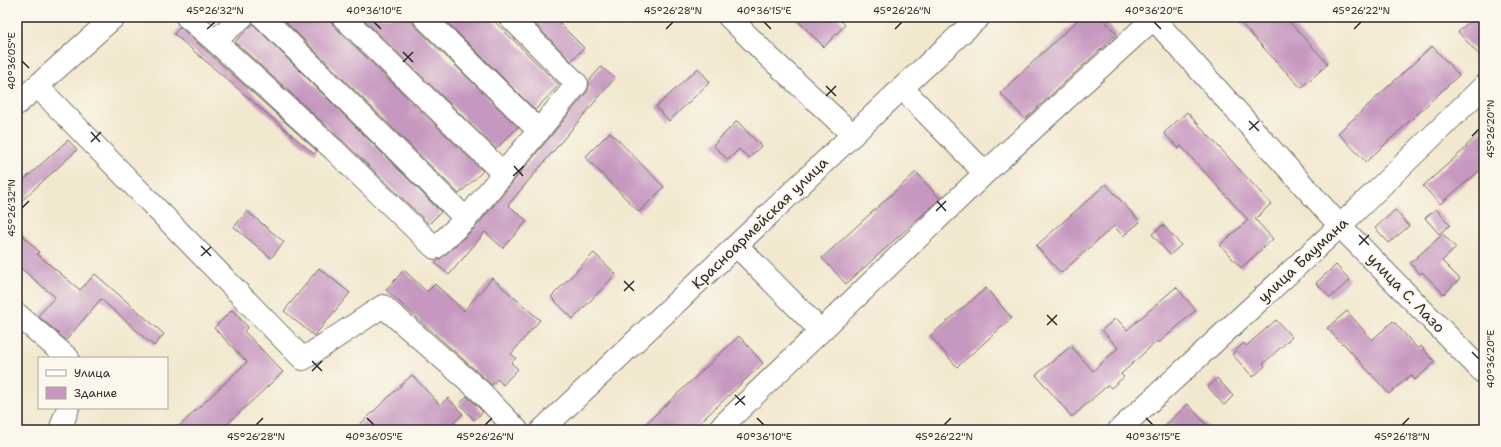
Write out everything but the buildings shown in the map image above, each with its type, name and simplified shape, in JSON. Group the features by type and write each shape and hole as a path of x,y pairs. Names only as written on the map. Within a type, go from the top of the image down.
{"street":[{"path":"17,104 114,17"},
{"path":"186,17 215,40 334,150 435,248 466,219 577,84 510,17"},
{"path":"215,40 242,17"},
{"path":"263,17 466,219"},
{"path":"343,17 504,174"},
{"path":"424,17 539,131"},
{"path":"729,17 770,58 853,135"},
{"path":"718,430 985,173 1152,18"},
{"name":"улица С. Лазо","path":"1152,18 1340,226 1484,373"},
{"name":"Красноармейская улица","path":"552,427 972,19"},
{"path":"37,86 303,359 383,306 480,391 518,430"},
{"name":"улица Баумана","path":"1119,430 1340,226 1484,86"},
{"path":"902,88 985,173"},
{"path":"737,246 821,331"},
{"path":"17,314 67,357"},
{"path":"60,430 68,409"}]}
